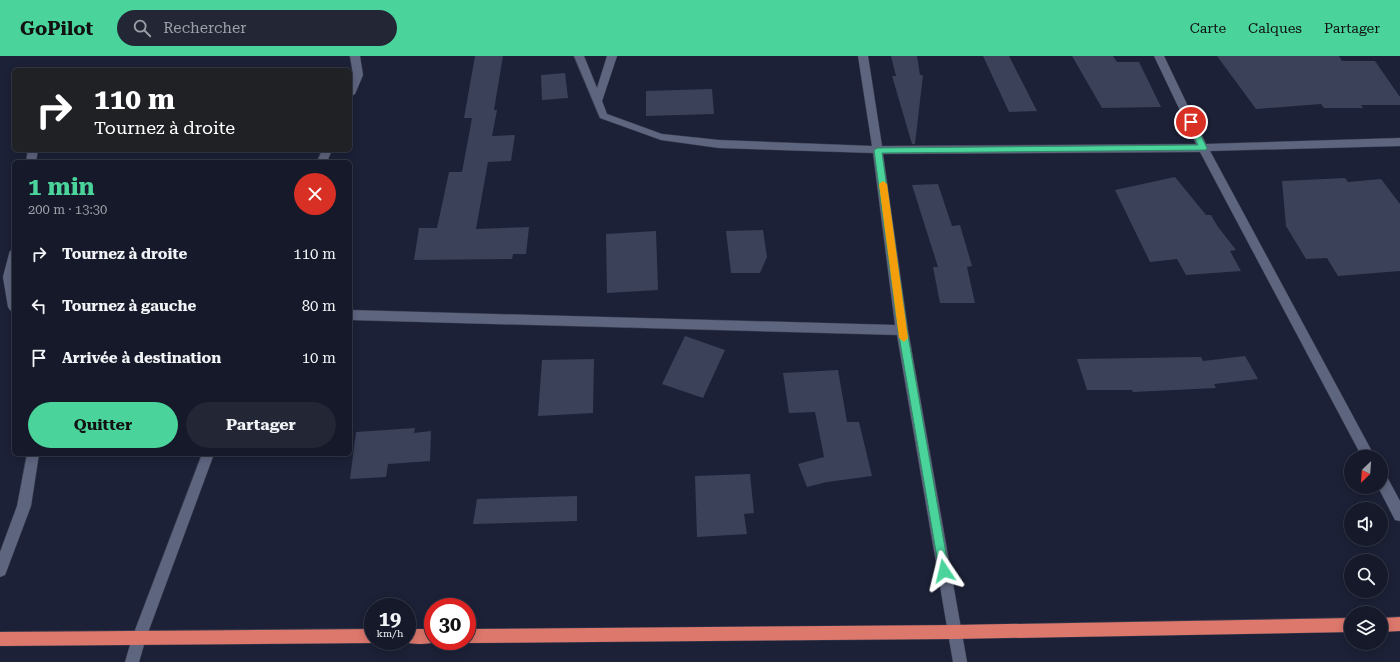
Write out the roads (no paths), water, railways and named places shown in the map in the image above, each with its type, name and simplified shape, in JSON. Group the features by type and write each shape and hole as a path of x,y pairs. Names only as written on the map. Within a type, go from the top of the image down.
{"highway":[{"path":"1388,625 1400,624"},
{"path":"476,636 954,632 1344,625"},
{"path":"0,639 364,636"}],"street":[{"path":"352,89 358,75 355,56"},
{"path":"579,56 603,116 661,137 719,144 878,150 1203,148 1400,142"},
{"path":"597,102 612,56"},
{"path":"863,56 878,150 902,330 960,662"},
{"path":"1159,56 1203,148 1365,450"},
{"path":"12,264 9,278 12,295"},
{"path":"352,315 902,330"},
{"path":"0,570 24,506 34,456"},
{"path":"132,662 139,638 207,456"},
{"path":"1388,492 1400,515"}]}
